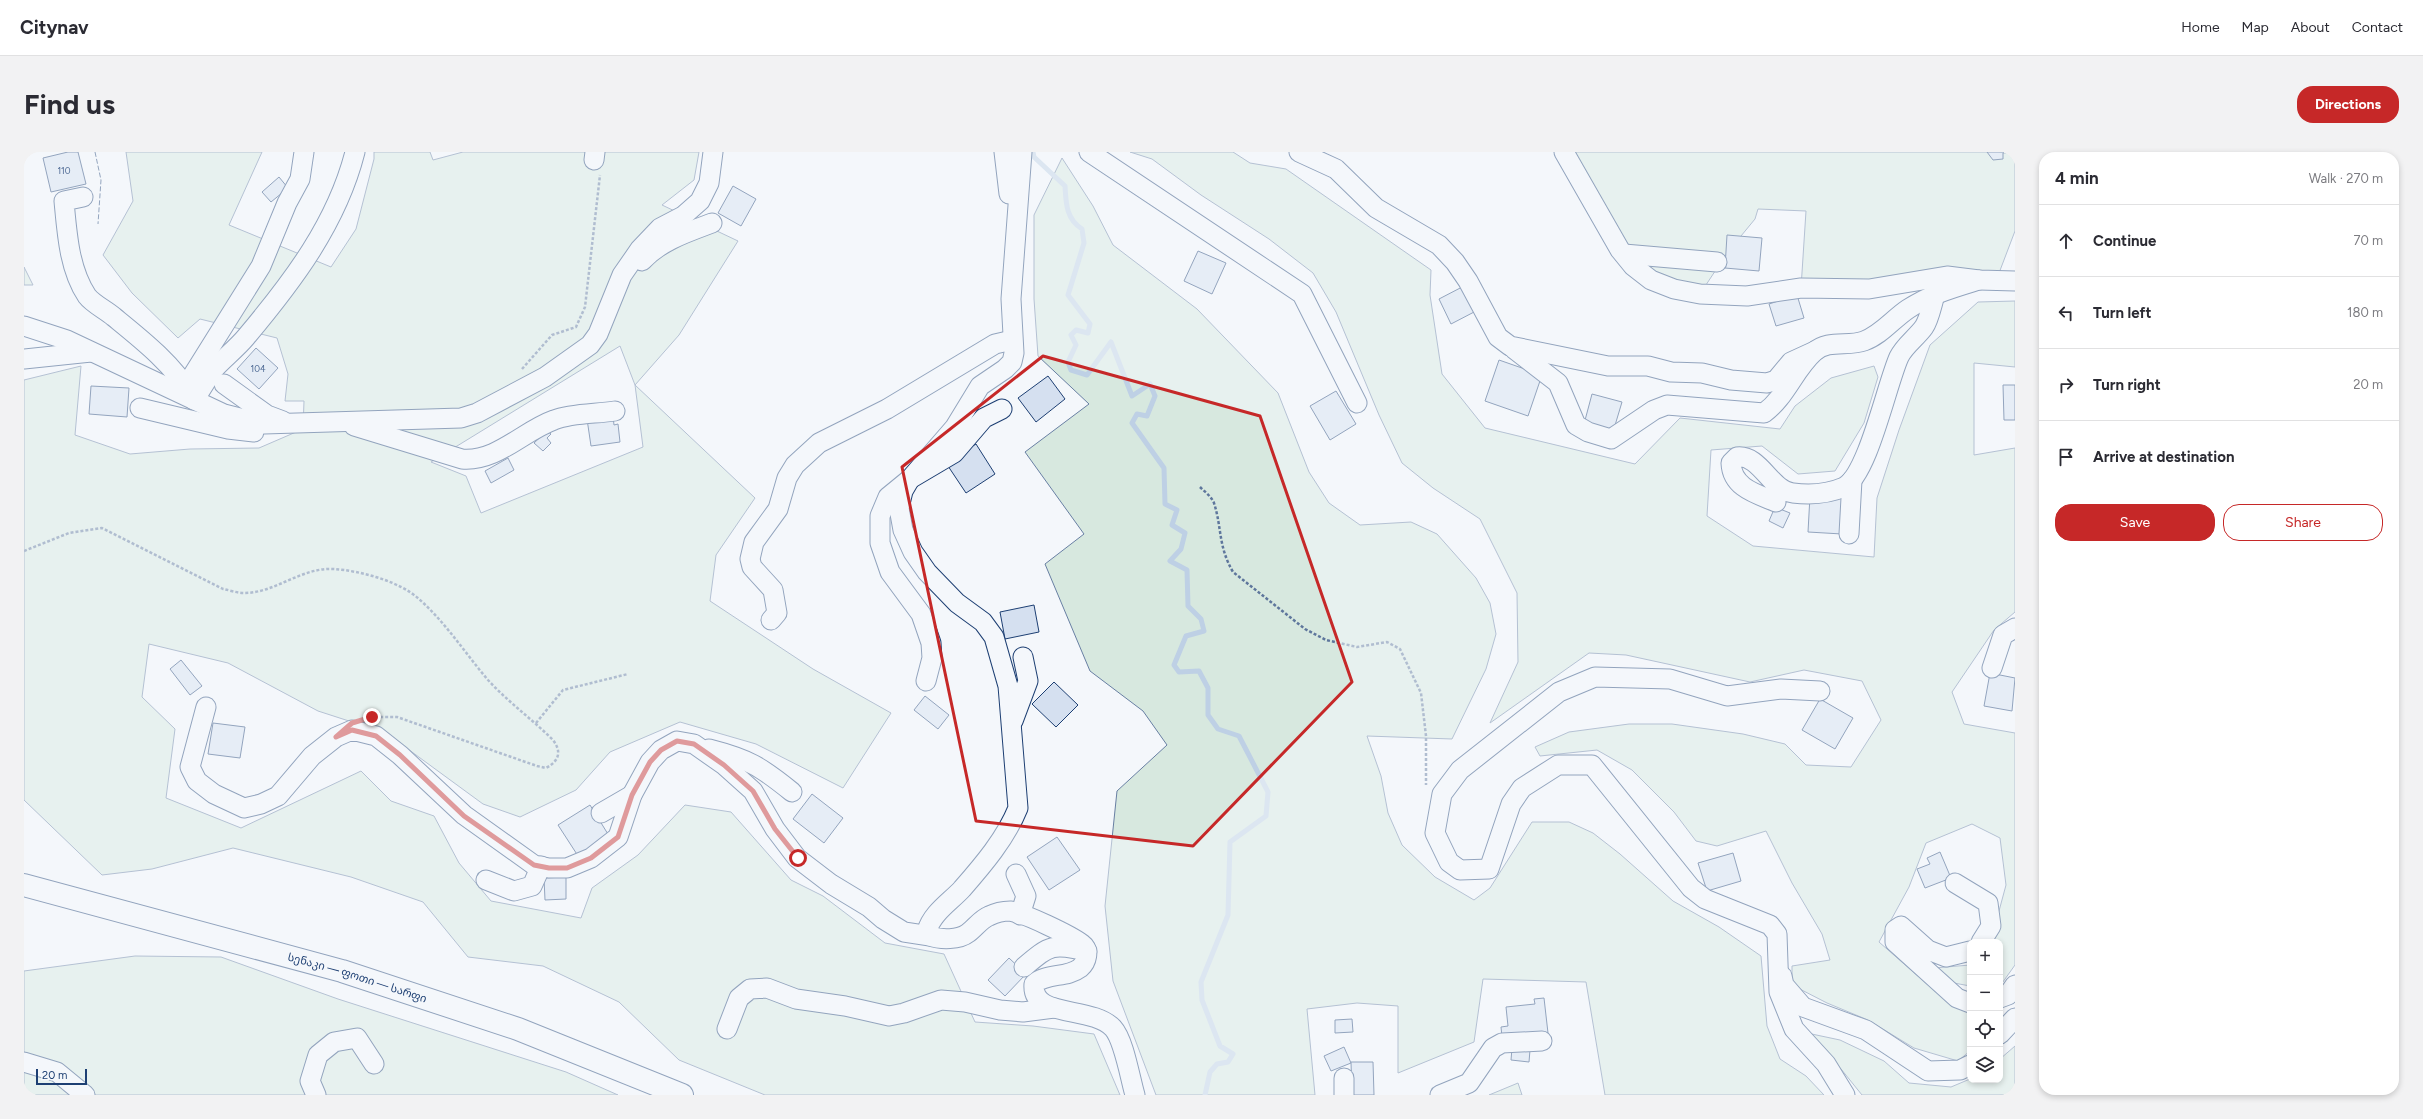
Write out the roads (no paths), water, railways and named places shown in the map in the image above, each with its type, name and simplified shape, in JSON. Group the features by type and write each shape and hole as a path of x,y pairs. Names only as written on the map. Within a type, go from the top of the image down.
{"highway":[{"name":"სენაკი — ფოთი — სარფი","path":"24,885 342,971 518,1028 662,1085 682,1095"}],"street":[{"path":"190,393 261,266 287,203 300,179 304,152"},
{"path":"190,393 245,338 287,286 323,232 337,206 349,178 355,152"},
{"path":"24,326 67,340 91,352 190,393 237,419 264,424 335,420 462,418 476,413 545,377 590,345 598,334 622,275 640,249 660,228 683,216 700,201 709,184 713,152"},
{"path":"1004,152 1008,172 1013,268"},
{"path":"930,936 927,930 930,921 961,890 986,860 1018,808 1012,724 1008,686 994,638 983,622 958,603 927,572 913,552 903,530 899,508 903,491 910,479 955,427 980,386 1006,370 1012,362 1013,345 1011,299 1022,152"},
{"path":"1089,152 1302,294 1357,403"},
{"path":"1299,152 1336,169 1376,208 1439,245 1455,262 1468,280 1498,337 1558,383 1576,425 1588,432 1612,439 1654,410 1667,405 1764,413 1777,404 1791,381 1815,351"},
{"path":"1564,152 1624,254 1633,266 1651,280 1674,289 1700,294 1748,296 1801,288 1869,289 1947,276 1978,280 2015,280"},
{"path":"83,197 64,201 68,242 76,272 88,297 146,343 190,393"},
{"path":"614,293 645,257 688,232 712,223"},
{"path":"1624,254 1717,262"},
{"path":"1510,346 1608,366 1648,366 1671,372 1702,373 1730,380 1767,383 1776,380 1791,362 1835,343 1863,342 1881,331 1907,310 1936,292 1978,280"},
{"path":"1776,502 1748,490 1735,480 1731,462 1736,457 1749,458 1767,476 1791,493 1819,494 1845,486 1852,480 1870,444 1899,356 1925,326 1936,292"},
{"path":"771,620 777,613 772,590 752,567 750,559 754,542 778,509 787,478 795,465 819,442 887,409 995,344 1008,341 1013,345"},
{"path":"24,359 91,352"},
{"path":"224,384 267,415 288,423"},
{"path":"140,408 252,434 264,424"},
{"path":"926,681 932,658 931,643 921,614 890,572 880,543 880,516 888,497 910,479 954,453 984,418 1002,409"},
{"path":"335,420 462,459 473,460 512,443 537,427 555,419 615,411"},
{"path":"1850,534 1852,480"},
{"path":"1992,668 2003,635 2015,628"},
{"path":"1012,724 1028,681 1023,657"},
{"path":"1820,691 1782,688 1727,696 1670,679 1595,677 1559,692 1460,770 1442,794 1435,833 1449,862 1460,870 1489,869 1512,804 1522,788 1558,765 1592,765 1690,888 1705,899 1770,925 1777,934 1779,992 1794,1029 1826,1064 1845,1095"},
{"path":"206,707 190,767 197,781 214,794 244,808 261,804 278,796 312,756 336,737 352,730 376,736 400,755 464,816 534,865 567,868 591,858 618,837 632,795 650,762 661,750 677,741 694,744 742,758 763,768 792,792"},
{"path":"694,744 724,765 753,791 775,829 798,858 831,884 869,906 883,919 904,932 930,936 938,939 956,938 967,934 987,916 1010,912 1068,935 1084,945 1087,951 1086,958 1079,968 1056,977 1040,979 1034,984 1033,994 1038,1000 1054,1008 1102,1019 1114,1029 1121,1045 1135,1095"},
{"path":"601,813 632,795"},
{"path":"486,880 514,892 532,886 541,866"},
{"path":"1016,874 1026,896 1020,915"},
{"path":"1955,883 1988,903 1991,926 1983,939"},
{"path":"1967,952 1946,957 1928,950 1901,926 1895,930 1895,942 1957,998 1967,1002"},
{"path":"1024,967 1047,948 1064,946 1087,951"},
{"path":"1779,967 1784,985 1803,1007 1866,1030 1928,1071 1960,1070 1967,1066"},
{"path":"2003,997 2008,995 2015,985"},
{"path":"727,1029 739,998 750,989 767,988 796,999 845,1006 889,1016 904,1013 926,1003 941,1000 1008,1011 1023,1012 1054,1008"},
{"path":"2003,1031 2015,1018"},
{"path":"316,1095 310,1080 318,1055 334,1042 357,1038 374,1064"},
{"path":"1440,1095 1469,1082 1493,1048 1502,1043 1542,1041"},
{"path":"24,1062 57,1072 86,1095"}],"waterway":[{"path":"1033,152 1034,157 1065,186 1068,210 1073,220 1082,229 1084,243 1068,295 1090,324 1088,333 1076,330 1071,335 1076,345 1068,362 1071,370 1087,375 1111,342 1132,396 1150,384 1155,396 1147,416 1137,414 1132,423 1164,468 1165,504 1177,510 1172,525 1185,533 1181,549 1170,561 1187,570 1188,606 1201,619 1204,631 1186,636 1174,665 1179,672 1199,671 1208,688 1208,715 1218,729 1239,736 1268,792 1266,816 1230,842 1228,915 1201,982 1202,1000 1220,1046 1233,1054 1228,1062 1217,1064 1210,1072 1205,1095"}]}
